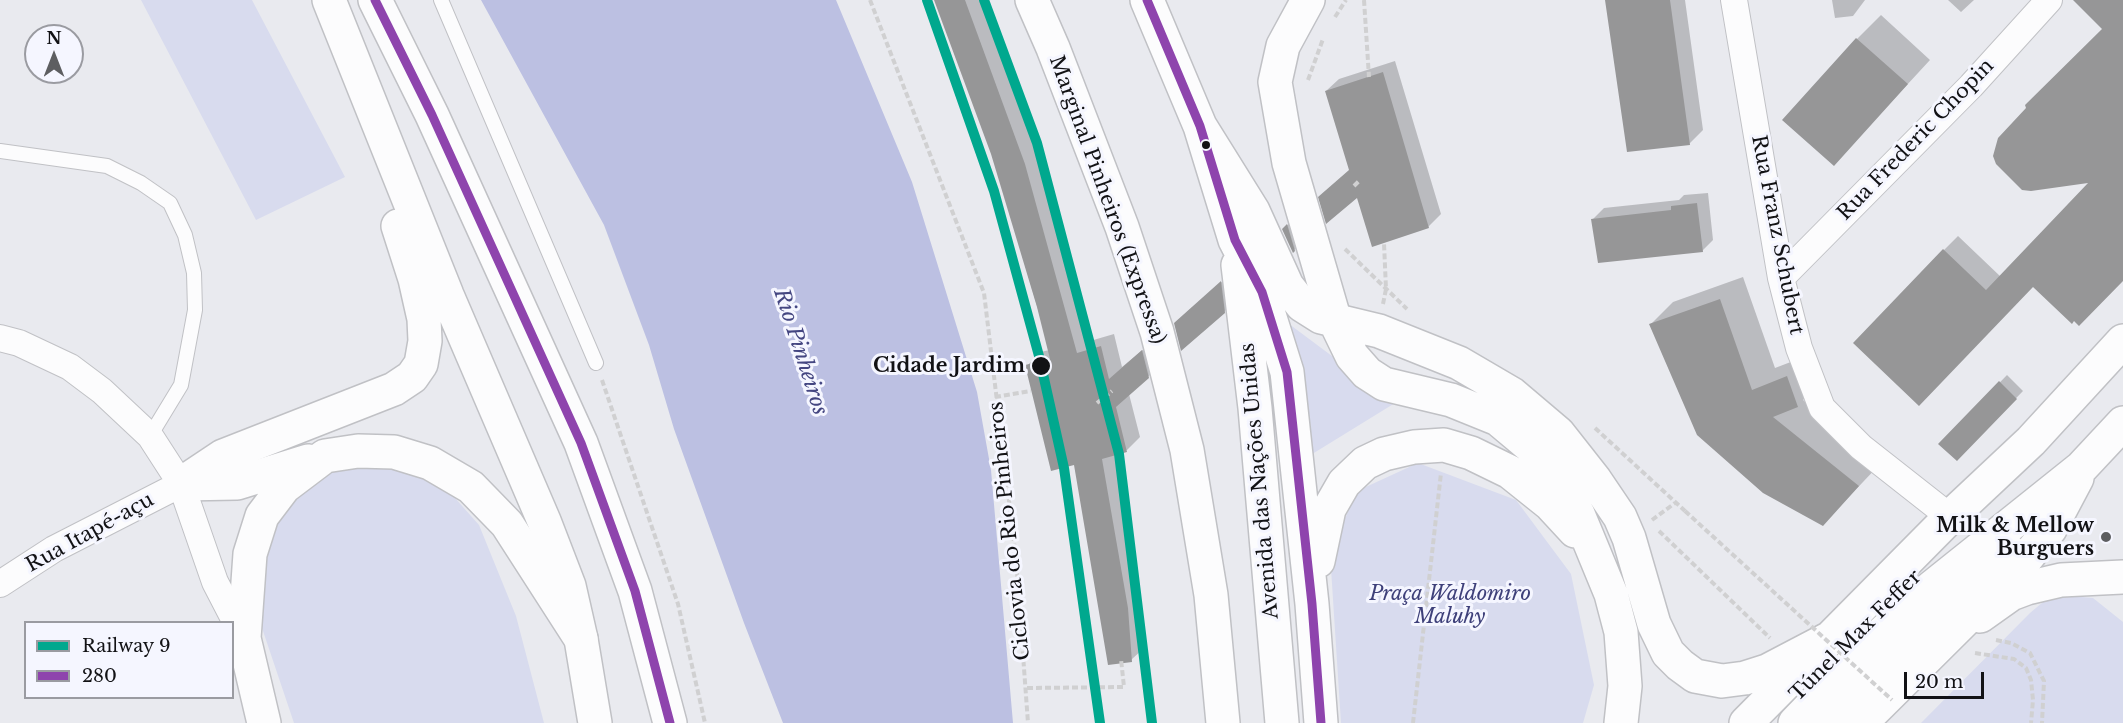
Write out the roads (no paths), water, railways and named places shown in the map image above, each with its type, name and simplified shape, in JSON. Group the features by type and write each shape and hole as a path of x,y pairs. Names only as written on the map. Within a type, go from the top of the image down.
{"main road":[{"path":"329,0 447,295 544,520 569,586 581,639 595,723"},
{"path":"375,0 432,115 581,443 635,591 670,723"},
{"name":"Marginal Pinheiros (Expressa)","path":"1032,0 1053,48 1122,227 1157,332 1189,461 1211,595 1223,723"},
{"path":"1147,0 1200,126 1253,211 1287,286 1302,305 1320,317 1379,332 1459,363 1512,394 1558,433 1595,480 1620,518 1629,538 1654,624 1668,653 1680,665 1695,676 1722,681 1745,678 1767,671 1832,636"},
{"path":"1308,0 1283,46 1275,82 1289,163 1335,321 1352,356 1367,374 1384,384 1451,400 1498,418 1535,450 1567,494 1578,514 1611,594 1621,632 1625,686 1621,723"},
{"path":"181,484 223,456 394,389 412,377 421,364 425,341 424,319 415,279 392,206 374,113"},
{"name":"Avenida das Nações Unidas","path":"1200,126 1235,240 1255,408 1282,723"},
{"name":"Avenida das Nações Unidas","path":"1235,240 1262,292 1287,372 1296,430 1321,723"},
{"path":"1746,723 1950,517 2031,441 2123,341"},
{"name":"Túnel Max Feffer","path":"1767,723 2123,372"},
{"path":"1828,723 2016,542 2123,423"},
{"path":"1312,604 1321,538 1329,509 1344,483 1365,463 1384,454 1414,447 1444,445 1471,453 1510,472 1550,504 1590,546"},
{"path":"181,484 237,483 325,456 358,450 394,452 430,463 471,487 507,524 581,639"},
{"path":"264,723 244,638 250,554 262,516 284,487 325,456"},
{"path":"1958,646 2050,529 2081,468"},
{"path":"1796,723 1878,637 1931,588 2081,468"},
{"path":"1861,723 1958,646 2011,594 2061,580 2123,577"}],"street":[{"name":"Rua Franz Schubert","path":"1734,0 1781,278 1799,348 1822,408 1861,447 1950,517"},
{"name":"Rua Frederic Chopin","path":"1781,278 1971,86 2049,0"},
{"path":"0,338 19,343 70,367 102,392 150,436 181,484 215,582 244,638"},
{"name":"Rua Itapé-açu","path":"0,584 54,549 181,484"}],"lane":[{"path":"441,0 596,363"},
{"path":"0,151 107,166 141,183 170,203 185,235 194,273 195,310 181,385 150,436"}],"water":[{"name":"Rio Pinheiros","path":"481,0 836,0 912,182 977,392 991,470 1013,723 783,723 744,623 674,429 649,345 604,225"}],"rail line":[{"name":"9","path":"927,0 994,191 1039,356 1064,468 1100,723"},
{"name":"9","path":"984,0 1037,143 1119,454 1152,723"}],"place":[{"name":"Cidade Jardim","path":"1041,366"},
{"name":"Milk & Mellow Burguers","path":"2106,537"}],"park label":[{"name":"Praça Waldomiro Maluhy","path":"1450,606"}]}
